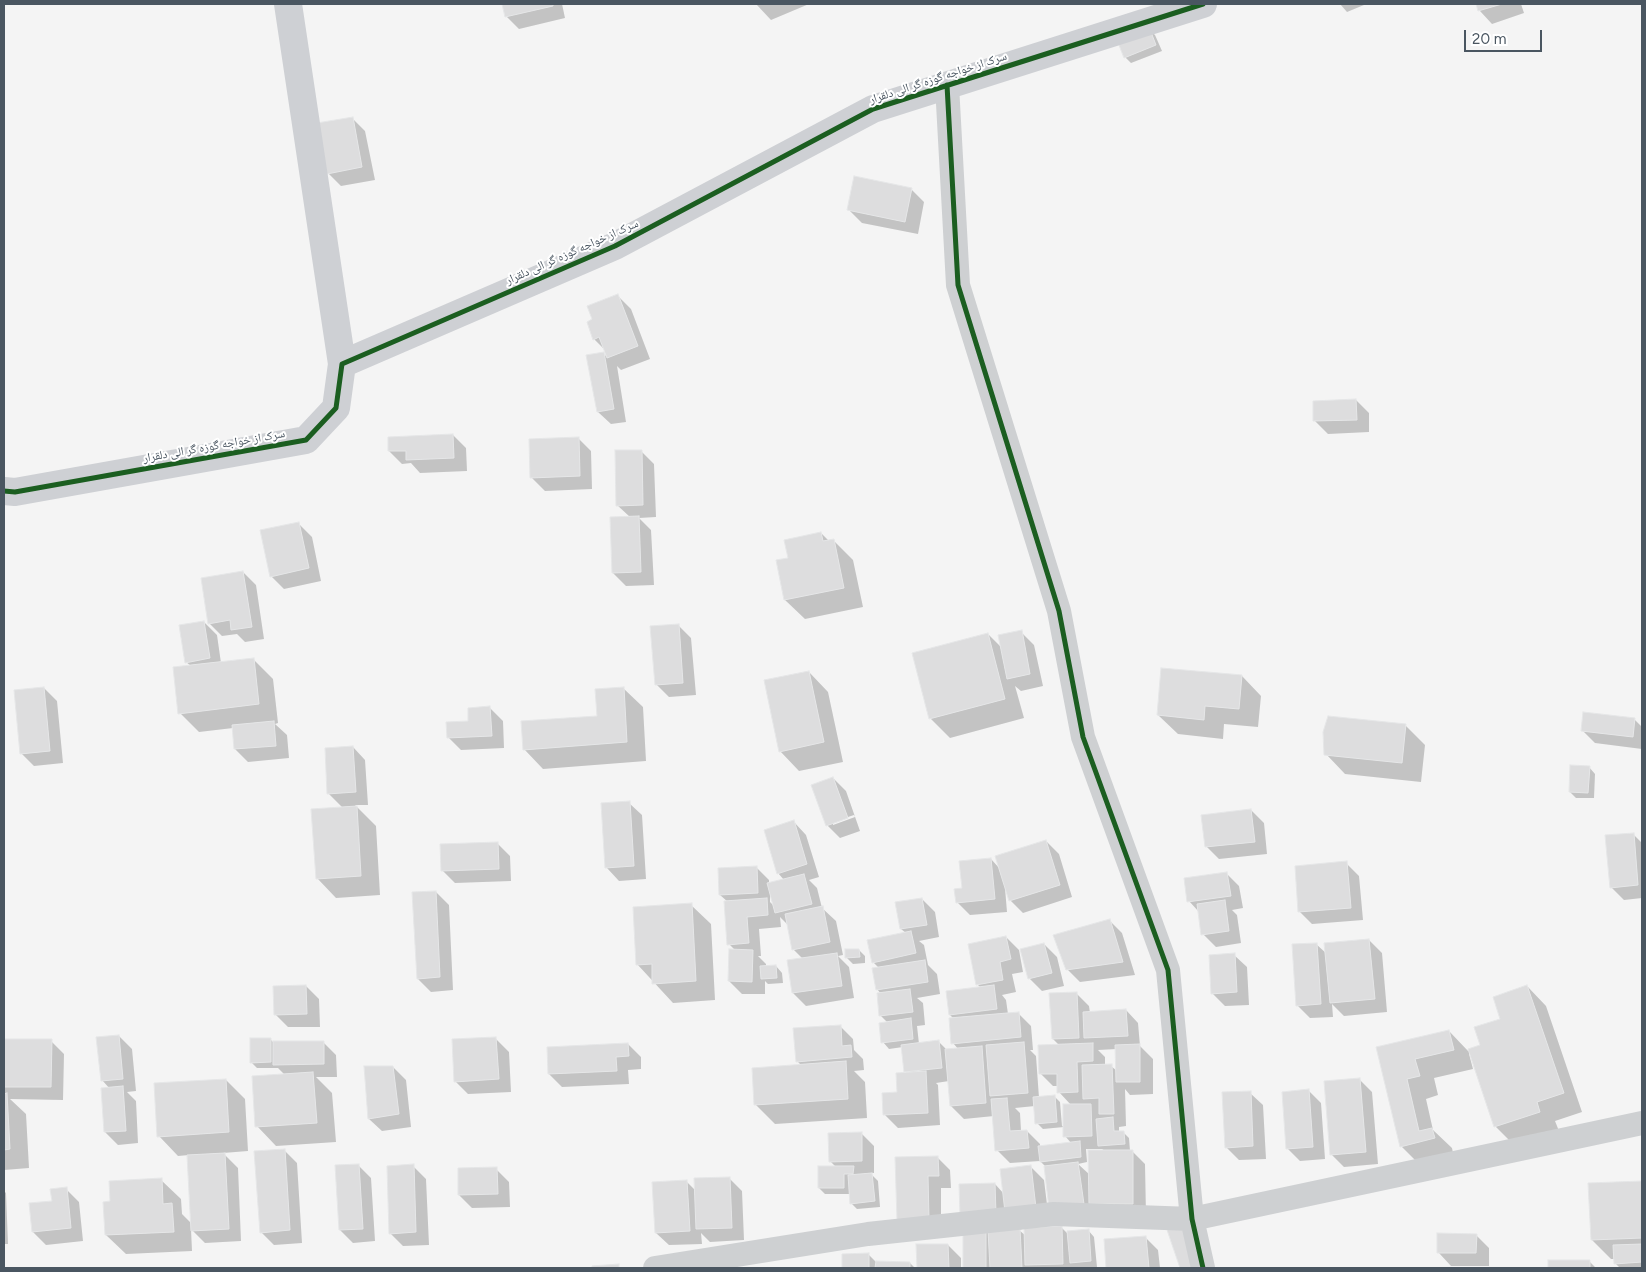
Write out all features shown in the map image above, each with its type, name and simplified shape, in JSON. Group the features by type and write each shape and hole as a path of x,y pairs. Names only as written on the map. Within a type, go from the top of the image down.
{"street":[{"path":"288,4 342,364"},
{"name":"سرک از خواجه گوزه گر الی دلقرار","path":"4,491 15,492 306,440 336,408 342,364 615,246 873,109 1203,4"},
{"path":"947,85 958,285 1059,611 1083,737 1168,970 1192,1219 1203,1268"},
{"path":"656,1268 868,1234 1054,1214 1192,1219 1642,1123"}],"building":[{"path":"502,4 553,4 553,6 505,17"},
{"path":"1476,4 1502,4 1478,11"},
{"path":"1149,27 1156,45 1124,58 1117,40"},
{"path":"353,117 362,167 327,174 317,123"},
{"path":"854,176 912,188 905,222 847,210"},
{"path":"618,294 638,346 607,358 599,337 593,340 587,322 592,319 587,306"},
{"path":"604,352 614,409 597,412 586,355"},
{"path":"1356,399 1357,420 1313,421 1313,401"},
{"path":"453,434 454,458 406,460 406,451 388,451 388,437"},
{"path":"579,437 580,476 530,478 529,439"},
{"path":"615,450 642,450 643,505 616,506"},
{"path":"639,516 641,572 612,573 610,517"},
{"path":"299,522 309,568 270,577 260,530"},
{"path":"821,532 823,541 834,539 844,588 784,600 776,560 788,558 784,540"},
{"path":"243,571 252,627 231,630 230,620 208,624 201,578"},
{"path":"204,621 210,658 185,663 179,625"},
{"path":"679,624 683,683 655,685 650,626"},
{"path":"1022,630 1030,674 1007,679 998,635"},
{"path":"988,633 1005,699 929,719 912,653"},
{"path":"254,658 259,704 178,714 173,667"},
{"path":"1161,668 1242,675 1239,709 1205,706 1204,720 1157,715"},
{"path":"809,671 824,742 779,752 764,680"},
{"path":"44,687 50,751 20,754 14,690"},
{"path":"624,687 627,742 523,750 521,721 597,716 595,689"},
{"path":"490,706 492,736 447,738 446,722 468,721 468,708"},
{"path":"1583,712 1635,718 1633,737 1581,731"},
{"path":"1328,716 1406,724 1402,763 1324,755 1323,732"},
{"path":"274,721 276,746 234,749 232,725"},
{"path":"353,746 356,792 327,794 325,748"},
{"path":"1570,765 1590,766 1588,793 1569,792"},
{"path":"833,777 848,818 826,826 811,785"},
{"path":"630,801 634,866 605,868 601,803"},
{"path":"357,806 361,876 316,879 311,809"},
{"path":"1251,809 1255,842 1205,847 1201,815"},
{"path":"794,820 807,864 777,874 764,830"},
{"path":"1634,833 1638,885 1610,888 1605,835"},
{"path":"1046,840 1060,885 1009,901 995,856"},
{"path":"498,842 499,869 441,871 440,844"},
{"path":"991,858 995,899 956,903 954,889 962,888 959,861"},
{"path":"1347,861 1351,908 1298,912 1295,866"},
{"path":"757,866 758,893 719,895 718,868"},
{"path":"1227,872 1231,896 1187,902 1184,878"},
{"path":"804,874 812,904 775,913 767,883"},
{"path":"436,891 440,977 417,979 412,892"},
{"path":"767,898 768,915 747,917 749,943 727,945 724,901"},
{"path":"922,898 927,925 900,929 895,902"},
{"path":"1225,900 1229,931 1201,935 1197,904"},
{"path":"692,903 696,981 652,984 652,964 636,965 633,907"},
{"path":"823,906 830,942 792,950 785,914"},
{"path":"1110,919 1123,962 1066,970 1053,935"},
{"path":"911,931 916,953 872,963 867,940"},
{"path":"1006,936 1011,959 1000,962 1003,980 976,985 968,944"},
{"path":"1369,939 1375,999 1330,1003 1324,943"},
{"path":"1044,943 1052,973 1028,979 1020,949"},
{"path":"1317,943 1321,1004 1296,1006 1292,944"},
{"path":"729,949 753,950 752,982 728,981"},
{"path":"845,949 859,949 860,957 845,958"},
{"path":"837,953 842,986 792,993 787,960"},
{"path":"1235,953 1237,992 1211,994 1209,955"},
{"path":"925,960 928,982 876,990 872,968"},
{"path":"776,965 777,978 761,979 760,966"},
{"path":"306,985 307,1014 274,1015 273,986"},
{"path":"994,985 997,1009 949,1015 946,991"},
{"path":"1527,985 1564,1093 1537,1102 1540,1112 1494,1127 1468,1049 1480,1045 1474,1027 1500,1019 1493,997"},
{"path":"910,989 913,1012 879,1016 877,993"},
{"path":"1077,992 1079,1038 1052,1039 1049,993"},
{"path":"1126,1009 1128,1036 1084,1038 1083,1012"},
{"path":"1019,1012 1021,1037 951,1044 949,1018"},
{"path":"911,1018 913,1039 881,1043 879,1023"},
{"path":"841,1025 842,1046 851,1045 852,1057 796,1062 793,1028"},
{"path":"1449,1030 1454,1050 1415,1059 1420,1076 1407,1079 1419,1131 1432,1128 1435,1138 1400,1147 1376,1047"},
{"path":"119,1035 123,1079 101,1081 96,1037"},
{"path":"496,1037 499,1079 454,1082 452,1039"},
{"path":"250,1038 271,1038 271,1062 250,1063"},
{"path":"4,1039 52,1039 51,1087 4,1087"},
{"path":"939,1040 942,1068 904,1072 901,1045"},
{"path":"273,1041 324,1041 324,1064 273,1065"},
{"path":"1024,1042 1028,1093 990,1096 986,1045"},
{"path":"628,1043 629,1056 616,1057 617,1071 548,1074 547,1047"},
{"path":"1093,1043 1093,1061 1077,1062 1078,1092 1057,1093 1057,1074 1039,1074 1038,1045"},
{"path":"1140,1044 1140,1082 1116,1082 1115,1045"},
{"path":"982,1046 986,1103 950,1106 945,1049"},
{"path":"846,1061 848,1099 754,1105 752,1068"},
{"path":"1112,1064 1114,1114 1099,1114 1099,1098 1083,1099 1082,1065"},
{"path":"364,1066 393,1066 399,1114 368,1119"},
{"path":"926,1071 928,1113 883,1115 882,1093 897,1092 896,1073"},
{"path":"313,1072 317,1123 255,1127 252,1076"},
{"path":"1360,1078 1366,1152 1330,1155 1324,1081"},
{"path":"226,1079 229,1132 157,1137 154,1083"},
{"path":"123,1086 126,1131 104,1132 101,1088"},
{"path":"1309,1089 1313,1147 1286,1149 1282,1092"},
{"path":"1251,1091 1253,1146 1225,1148 1222,1092"},
{"path":"7,1093 10,1149 4,1150 4,1094"},
{"path":"1055,1095 1057,1122 1035,1124 1033,1097"},
{"path":"1007,1098 1010,1131 1027,1130 1029,1148 995,1151 991,1099"},
{"path":"1063,1104 1091,1104 1092,1136 1063,1137"},
{"path":"1113,1117 1114,1131 1124,1131 1125,1144 1098,1146 1096,1119"},
{"path":"862,1132 862,1161 829,1162 828,1133"},
{"path":"1080,1141 1081,1157 1040,1162 1038,1146"},
{"path":"285,1149 290,1230 260,1233 254,1151"},
{"path":"1088,1150 1133,1150 1133,1204 1089,1204"},
{"path":"225,1153 229,1229 191,1231 187,1155"},
{"path":"938,1156 939,1176 928,1176 929,1219 897,1220 895,1157"},
{"path":"1078,1162 1084,1204 1049,1208 1044,1166"},
{"path":"359,1164 363,1229 339,1230 335,1165"},
{"path":"414,1164 416,1232 389,1234 387,1166"},
{"path":"1031,1165 1036,1208 1005,1212 1000,1169"},
{"path":"818,1166 854,1166 853,1174 844,1174 844,1188 818,1188"},
{"path":"497,1167 498,1194 458,1195 458,1168"},
{"path":"872,1173 875,1201 850,1204 848,1175"},
{"path":"730,1177 732,1228 696,1229 694,1178"},
{"path":"162,1178 163,1204 172,1203 174,1232 105,1235 103,1202 110,1201 109,1181"},
{"path":"687,1180 690,1231 655,1233 652,1182"},
{"path":"1642,1181 1642,1238 1591,1240 1588,1183"},
{"path":"995,1183 996,1214 960,1215 959,1184"},
{"path":"67,1187 71,1228 32,1232 29,1203 52,1201 50,1189"},
{"path":"1185,1220 1199,1265 1180,1268 1166,1227"},
{"path":"1062,1226 1063,1264 1025,1265 1024,1228"},
{"path":"963,1228 986,1228 986,1268 963,1268"},
{"path":"1020,1228 1022,1268 990,1268 988,1230"},
{"path":"1089,1229 1091,1261 1070,1263 1067,1231"},
{"path":"1437,1233 1477,1234 1476,1253 1437,1253"},
{"path":"1146,1236 1149,1268 1106,1268 1104,1239"},
{"path":"916,1244 948,1244 949,1268 917,1268"},
{"path":"1642,1244 1642,1262 1614,1264 1613,1245"},
{"path":"869,1253 869,1268 842,1268 842,1254"},
{"path":"1548,1260 1590,1260 1590,1268 1548,1268"},
{"path":"876,1261 910,1262 910,1268 875,1268"},
{"path":"619,1264 619,1268 592,1268 592,1266"}],"cycle path":[{"path":"4,491 15,492 306,440 336,408 342,364 615,246 873,109 1203,4"},
{"path":"947,85 958,285 1059,611 1083,737 1168,970 1192,1219 1203,1268"}]}
